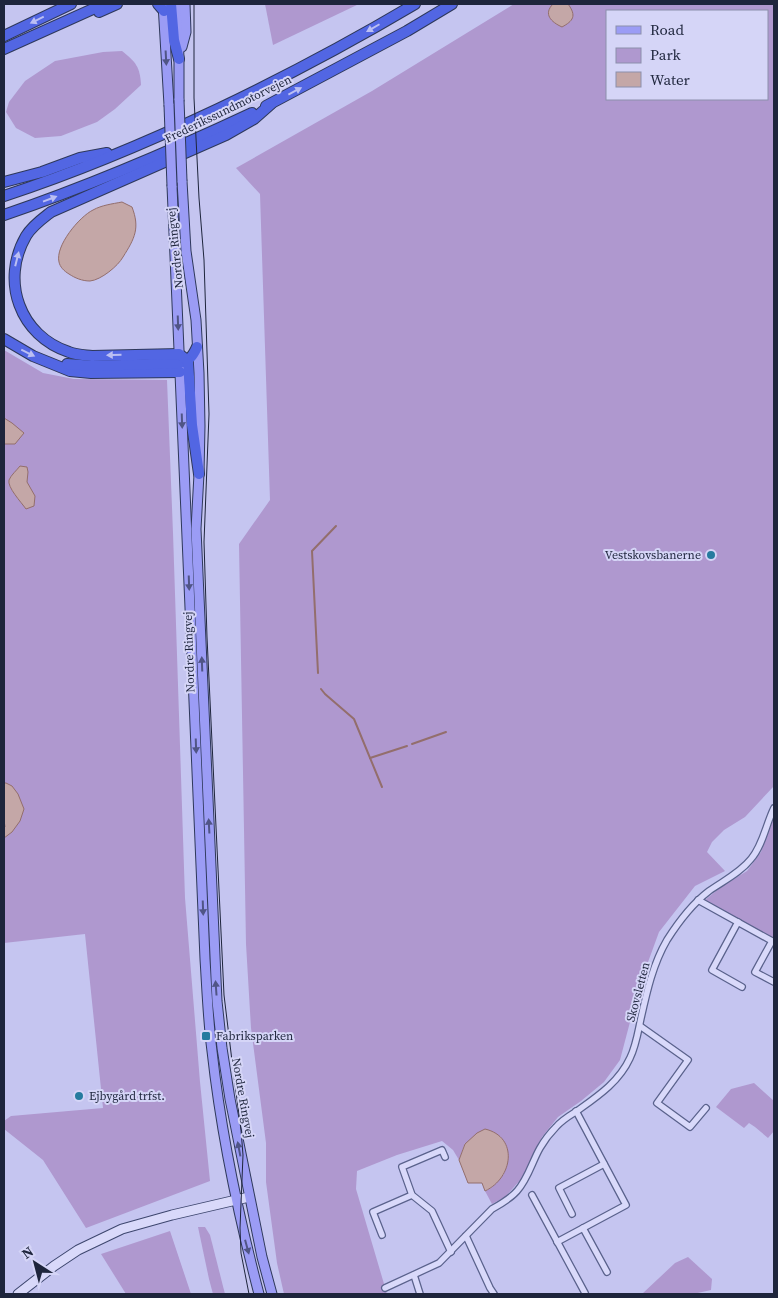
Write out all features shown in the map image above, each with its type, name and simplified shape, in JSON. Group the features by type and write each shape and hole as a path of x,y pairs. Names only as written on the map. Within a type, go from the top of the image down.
{"highway":[{"path":"4,36 71,4"},
{"path":"53,26 73,13 93,4"},
{"path":"4,49 104,4"},
{"path":"53,26 76,22 117,4"},
{"name":"Frederikssundmotorvejen","path":"4,196 133,148 262,88 329,53 415,4"},
{"name":"Frederikssundmotorvejen","path":"4,215 109,176 192,142 271,104 407,31 452,4"},
{"path":"164,6 180,59"},
{"path":"182,362 92,356 68,352 54,345 32,327 18,301 14,273 18,254 27,236 37,223 51,212 226,135 254,119 271,104"},
{"path":"4,182 42,172 80,158 133,148"},
{"path":"4,339 46,361 94,366 182,362 193,356 197,347"},
{"path":"182,362 199,474"}],"main road":[{"name":"Nordre Ringvej","path":"177,4 186,251 196,320 200,426 196,529 217,1001 230,1099 249,1197 272,1294"},
{"path":"180,59 186,32 185,4"},
{"name":"Nordre Ringvej","path":"164,6 182,362 205,959 212,1049 227,1156 242,1230 259,1294"}],"street":[{"name":"Skovsletten","path":"466,1236 492,1208 510,1198 524,1183 540,1148 547,1137 563,1120 610,1086 624,1069 635,1046 650,980 660,953 679,922 698,900 739,871 753,857 759,848 774,808"},
{"path":"698,900 772,940 755,972 774,982"},
{"path":"738,922 712,970 742,987"},
{"path":"640,1026 688,1060 657,1103 690,1127 706,1108"},
{"path":"557,1242 626,1205 576,1111"},
{"path":"445,1157 442,1150 402,1167 412,1195 432,1211 451,1252"},
{"path":"572,1214 559,1188 604,1164"},
{"path":"382,1235 373,1212 412,1195"},
{"path":"532,1196 585,1293"},
{"path":"18,1294 78,1250 115,1232 144,1222 249,1197"},
{"path":"583,1228 606,1272"},
{"path":"385,1288 439,1263 466,1236 492,1292"},
{"path":"414,1275 420,1294"}],"green space":[{"path":"265,4 359,4 273,45"},
{"path":"514,4 774,4 774,786 745,817 724,830 712,842 707,852 725,871 695,886 659,932 640,984 620,1060 604,1082 558,1117 542,1137 522,1178 505,1197 492,1204 485,1191 491,1188 504,1174 465,1143 459,1160 453,1150 442,1141 397,1155 357,1171 356,1189 387,1294 284,1294 277,1263 266,1182 266,1143 251,1028 246,944 239,544 270,500 260,194 236,168 372,91"},
{"path":"122,51 136,65 140,74 141,85 115,109 97,122 61,136 35,138 16,128 6,112 9,102 25,81 55,61 103,52"},
{"path":"4,350 43,373 74,379 167,380 185,898 210,1181 86,1228 43,1160 4,1129 4,1121 11,1116 103,1108 85,934 4,943"},
{"path":"774,817 774,939 705,900 721,887 747,871 761,852"},
{"path":"754,1083 774,1101 774,1131 768,1138 749,1123 744,1128 716,1107 731,1089"},
{"path":"198,1227 205,1227 210,1235 225,1294 213,1294"},
{"path":"170,1231 191,1294 126,1294 101,1254"},
{"path":"688,1257 712,1279 711,1290 693,1294 642,1294 675,1263"}],"water":[{"path":"553,4 568,4 573,15 569,23 562,27 552,20 549,11"},
{"path":"122,202 132,207 136,227 133,238 121,261 104,275 90,281 79,279 65,272 61,267 59,255 64,240 75,225 93,210"},
{"path":"4,418 24,433 15,444 4,444"},
{"path":"20,466 27,467 27,482 35,496 34,506 26,509 9,483 10,478"},
{"path":"4,783 12,786 18,794 24,809 20,821 12,832 4,838 5,827"},
{"path":"485,1129 496,1133 503,1140 508,1158 502,1177 485,1191 482,1183 468,1183 459,1160 465,1144 477,1133"}],"waterway":[{"path":"318,673 312,551 336,526"},
{"path":"321,689 354,719 382,787"},
{"path":"412,744 446,732"},
{"path":"370,758 407,746"}],"tram line":[{"path":"194,4 194,98 204,260 209,414 204,542 207,637 224,995 241,1130 243,1155 240,1228 241,1253 249,1294"}],"place":[{"name":"Vestskovsbanerne","path":"711,555"},
{"name":"Fabriksparken","path":"206,1036"},
{"name":"Ejbygård trfst.","path":"79,1096"}]}
